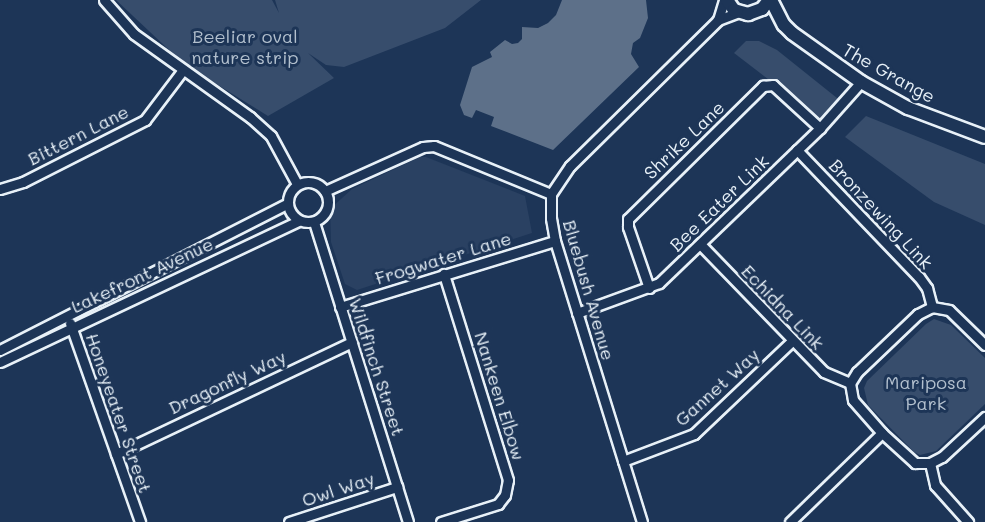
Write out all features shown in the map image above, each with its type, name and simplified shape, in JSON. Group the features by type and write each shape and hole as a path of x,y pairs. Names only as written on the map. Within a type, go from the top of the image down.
{"street":[{"path":"104,0 134,34 250,117 271,136 297,184"},
{"path":"325,191 423,147 434,146 551,194 570,166 718,20 739,12 725,0 718,20"},
{"path":"756,13 770,0"},
{"name":"The Grange","path":"770,0 784,25"},
{"name":"The Grange","path":"739,12 756,13 784,25 823,57 861,82 908,108 985,137"},
{"name":"Bittern Lane","path":"0,189 23,182 145,120 183,70"},
{"name":"Bee Eater Link","path":"577,313 649,288 665,278 820,128 861,82"},
{"name":"Shrike Lane","path":"649,288 628,227 628,219 763,86 772,85 820,128"},
{"name":"Bronzewing Link","path":"797,150 919,277 927,288 932,307"},
{"path":"314,183 325,191 328,201 327,211 314,222 298,221 291,215 287,204 292,189 297,184 314,183"},
{"name":"Bluebush Avenue","path":"551,194 551,218 555,241 642,522"},
{"name":"Lakefront Avenue","path":"0,350 287,204"},
{"name":"Lakefront Avenue","path":"0,362 71,326 298,221"},
{"name":"Wildfinch Street","path":"314,222 408,522"},
{"name":"Frogwater Lane","path":"340,307 555,241"},
{"name":"Echidna Link","path":"700,244 824,372 850,383"},
{"name":"Nankeen Elbow","path":"441,522 498,504 505,495 508,480 444,274"},
{"path":"983,339 949,310 932,307 918,314 857,372 850,383 853,400 882,433 915,463 930,463 942,458 985,417"},
{"name":"Honeyeater Street","path":"67,315 140,522"},
{"name":"Gannet Way","path":"623,461 694,434 792,341"},
{"name":"Dragonfly Way","path":"116,454 352,342"},
{"path":"790,522 882,433"},
{"path":"930,463 934,484 968,522"},
{"name":"Owl Way","path":"289,522 397,487"}],"shaded area":[{"path":"562,0 646,0 648,18 640,38 633,43 631,54 639,67 553,150 491,126 494,117 476,110 472,118 464,115 460,105 472,67 492,57 490,52 505,40 512,44 518,43 522,39 522,27 538,28 548,23 556,15"},
{"path":"420,157 426,157 525,196 532,233 357,290 345,284 331,242 330,209 352,189"}],"green space":[{"name":"Beeliar oval nature strip","path":"116,0 272,0 279,13 275,0 481,0 445,28 344,67 326,65 308,53 334,78 268,116 184,64"},
{"path":"746,41 759,41 777,50 842,102 827,119 819,118 734,53"},
{"path":"866,116 985,164 985,225 934,202 845,137"},
{"name":"Mariposa Park","path":"934,319 951,325 985,358 985,404 936,451 920,455 914,452 868,405 864,388 867,381"}]}
